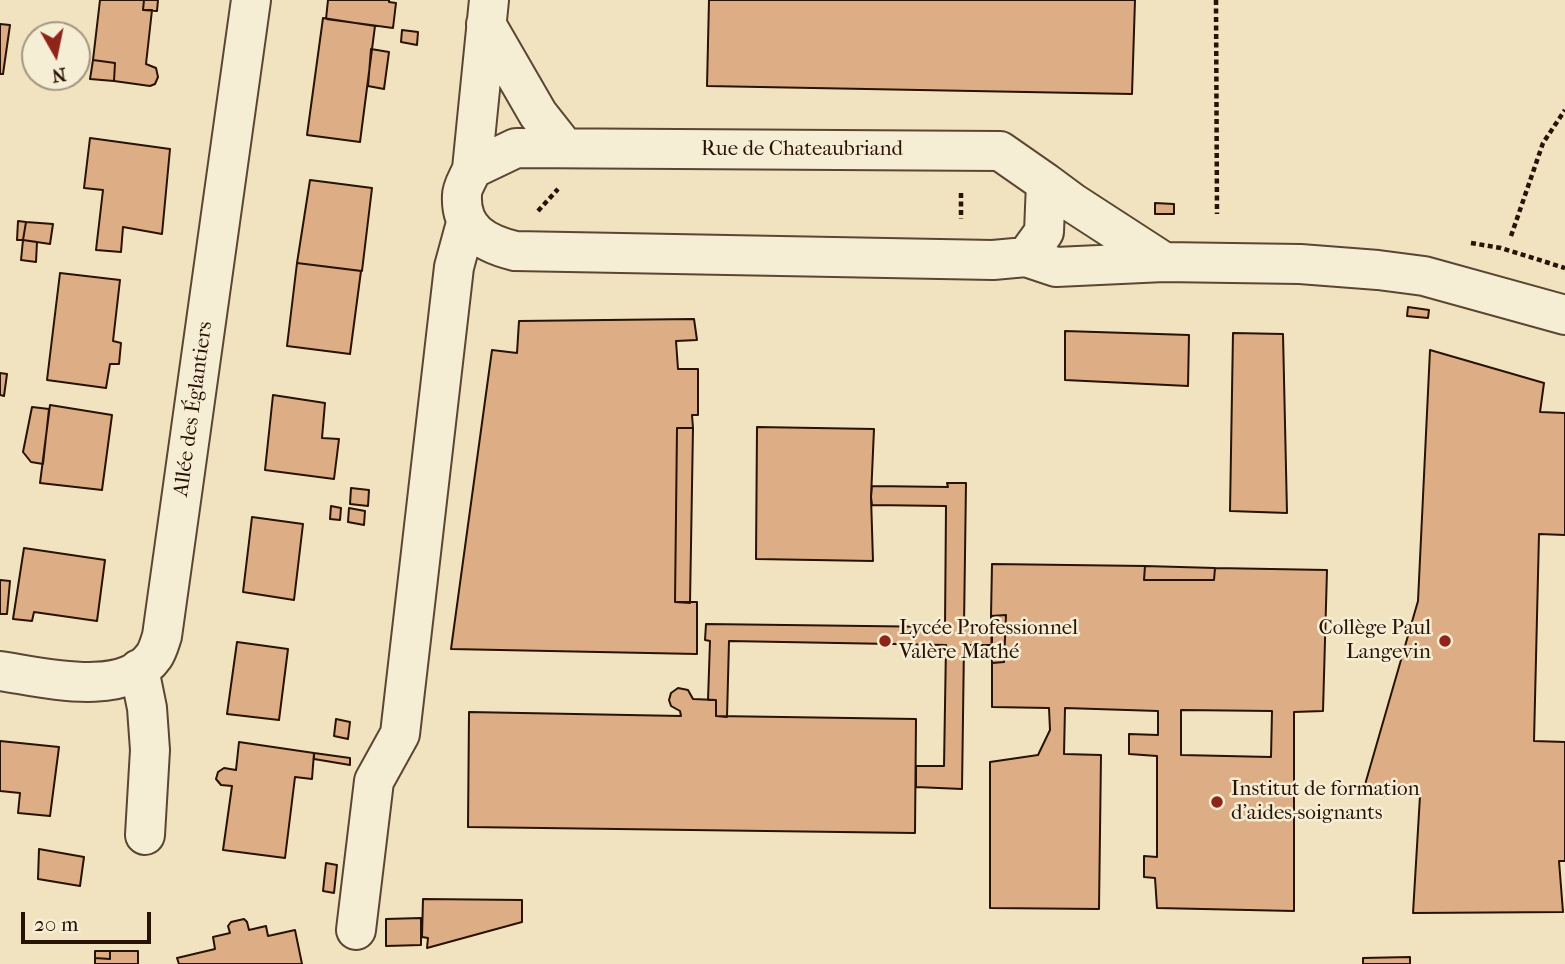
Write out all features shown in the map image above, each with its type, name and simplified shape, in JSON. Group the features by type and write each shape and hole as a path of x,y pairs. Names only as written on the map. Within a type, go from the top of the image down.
{"street":[{"name":"Allée des Églantiers","path":"0,671 106,683 139,669 154,656 162,636 251,0"},
{"path":"488,12 538,114 564,147"},
{"path":"356,930 374,781 400,734 454,267 466,223 461,194 472,169 488,12"},
{"name":"Rue de Chateaubriand","path":"472,169 516,148 1000,150 1164,262"},
{"path":"1026,257 1044,232 1046,183"},
{"path":"466,223 479,237 494,246 515,251 993,260 1026,257 1056,267 1164,262 1300,264 1413,275 1565,315"},
{"path":"139,669 147,708 150,750 145,835"}],"path":[{"path":"1216,0 1217,214"},
{"path":"1511,236 1542,143 1565,110"},
{"path":"960,183 961,232"},
{"path":"535,213 560,188"}],"building":[{"path":"100,0 144,0 143,10 152,10 146,64 156,68 158,77 155,84 150,86 114,81 115,63 93,60"},
{"path":"144,0 158,0 157,11 143,10"},
{"path":"328,0 389,0 396,3 393,28 326,19"},
{"path":"709,0 1135,0 1132,94 707,86"},
{"path":"323,18 375,26 360,142 307,135"},
{"path":"0,24 10,25 3,74 0,74"},
{"path":"402,30 418,32 417,45 401,42"},
{"path":"371,49 389,52 384,89 368,86"},
{"path":"93,60 115,63 114,81 91,79"},
{"path":"90,138 170,149 162,234 123,227 121,252 96,250 103,190 84,188"},
{"path":"310,180 372,188 362,271 297,263"},
{"path":"1155,203 1174,204 1174,214 1155,214"},
{"path":"18,221 26,222 23,240 17,240"},
{"path":"26,222 53,224 50,244 23,240"},
{"path":"23,240 37,242 36,262 21,260"},
{"path":"297,263 361,271 350,354 287,346"},
{"path":"60,273 120,280 113,341 121,343 119,364 110,364 106,388 47,380"},
{"path":"1408,307 1429,310 1428,318 1407,316"},
{"path":"694,319 697,340 676,341 678,369 698,369 698,415 692,415 693,428 677,428 675,602 697,602 697,654 451,649 492,350 517,353 519,321"},
{"path":"1065,331 1189,335 1188,386 1065,380"},
{"path":"1233,333 1283,334 1287,513 1230,511"},
{"path":"1430,350 1544,383 1540,412 1565,413 1565,535 1539,534 1534,741 1565,742 1565,861 1559,861 1563,912 1413,913 1420,796 1362,795 1418,601"},
{"path":"0,373 7,374 4,396 0,395"},
{"path":"273,395 325,403 322,438 339,439 334,479 265,470"},
{"path":"50,405 112,415 102,490 40,483"},
{"path":"32,407 49,409 43,464 31,462 23,452"},
{"path":"757,427 874,429 871,497 873,561 756,559"},
{"path":"677,428 693,428 690,603 675,602"},
{"path":"947,483 966,483 964,626 992,627 992,645 964,645 962,789 916,787 916,766 944,766 946,645 729,641 727,717 716,716 716,700 708,700 710,641 705,640 706,624 945,627 946,506 872,505 871,497 872,486 948,487"},
{"path":"351,488 369,490 368,506 350,504"},
{"path":"331,506 341,508 340,520 330,519"},
{"path":"349,508 365,511 364,525 348,522"},
{"path":"252,517 303,524 294,600 243,592"},
{"path":"24,548 105,560 97,621 34,612 32,621 13,619"},
{"path":"992,564 1145,566 1144,580 1214,580 1215,568 1327,570 1323,711 1294,712 1294,911 1157,908 1155,878 1144,877 1144,856 1157,857 1157,756 1129,754 1129,734 1158,735 1158,711 1065,708 1064,754 1101,755 1099,909 990,908 990,762 1038,755 1050,730 1049,708 992,707 992,663 1004,662 1006,615 991,616","holes":["1181,710 1272,711 1271,757 1181,755"]},
{"path":"1145,566 1215,568 1214,580 1144,580"},
{"path":"0,580 10,581 7,614 0,614"},
{"path":"1006,615 1004,662 992,663 991,616"},
{"path":"237,642 288,649 279,720 227,714"},
{"path":"678,688 688,690 693,699 716,700 716,716 916,719 915,833 468,827 469,712 681,716 680,711 671,706 669,700 671,693"},
{"path":"336,719 350,722 348,739 334,736"},
{"path":"0,741 59,747 50,816 18,813 20,793 0,791"},
{"path":"239,742 314,753 312,779 295,777 285,858 223,850 232,786 221,785 216,779 218,772 224,768 236,770"},
{"path":"314,753 350,758 350,765 314,759"},
{"path":"39,849 84,857 80,886 38,879"},
{"path":"326,863 337,865 334,893 323,891"},
{"path":"423,899 522,900 522,922 427,948 428,938 422,937"},
{"path":"421,918 421,945 386,946 386,919"},
{"path":"244,919 249,930 266,926 268,936 295,930 302,964 179,964 177,958 215,949 213,937 230,933 228,926 231,922"},
{"path":"95,951 110,951 110,959 95,958"},
{"path":"110,951 138,951 138,964 95,964 95,958 110,959"},
{"path":"1410,957 1410,964 1363,964 1363,958"}],"place":[{"name":"Lycée Professionnel Valère Mathé","path":"885,641"},
{"name":"Collège Paul Langevin","path":"1445,641"},
{"name":"Institut de formation d'aides-soignants","path":"1217,802"}]}
